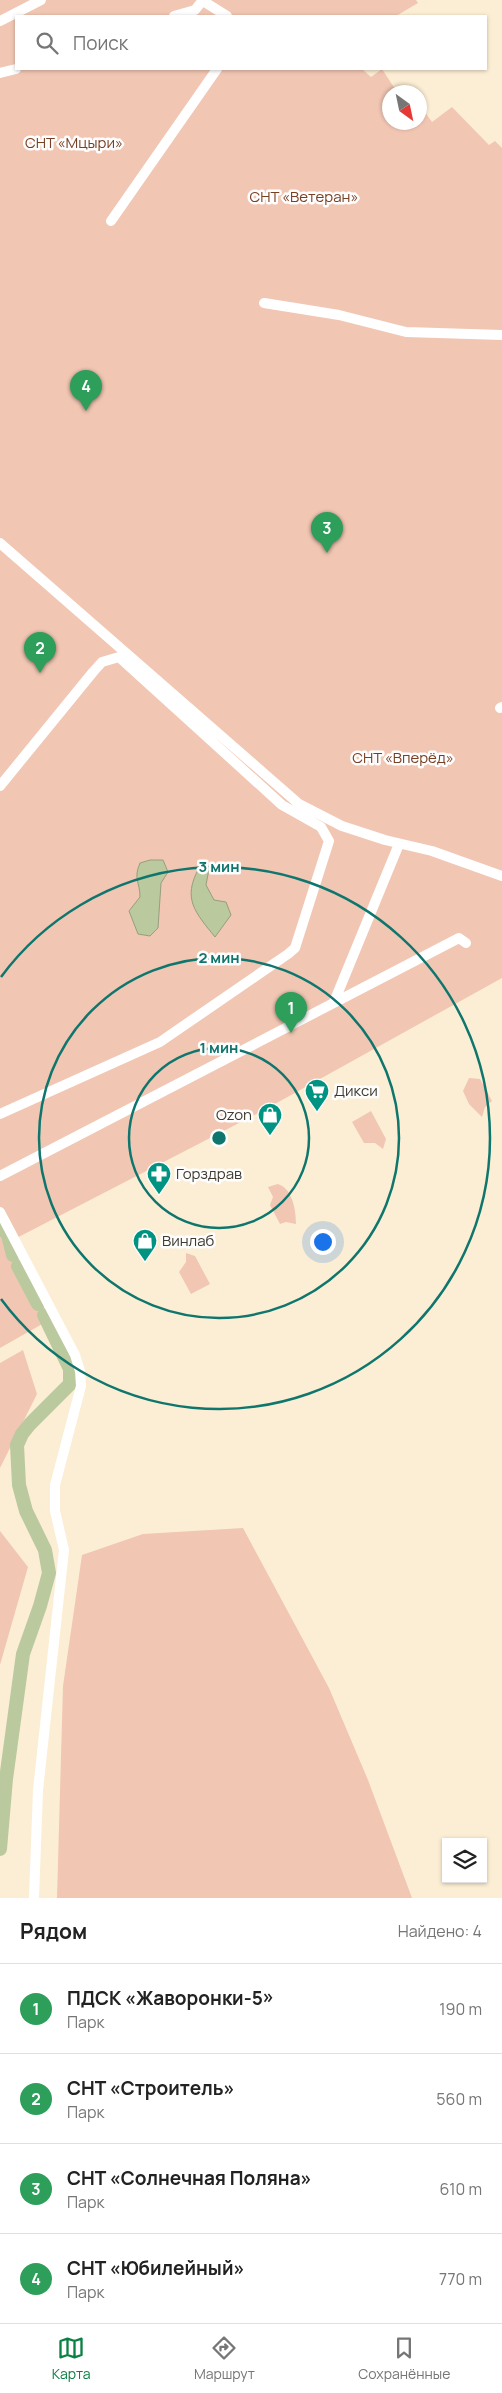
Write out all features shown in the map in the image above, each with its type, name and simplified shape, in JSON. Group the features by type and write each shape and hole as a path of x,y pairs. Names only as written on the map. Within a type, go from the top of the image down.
{"street":[{"path":"0,21 42,0"},
{"path":"178,15 195,10 203,0 226,15"},
{"path":"0,73 15,69"},
{"path":"111,221 217,70"},
{"path":"264,303 339,315 406,332 502,335"},
{"path":"0,543 299,804 342,826 399,844 432,851 502,876"},
{"path":"0,786 102,662 119,657 282,805 321,827 329,841 295,948 288,954 160,1042 0,1114"},
{"path":"334,1002 399,844"},
{"path":"0,1176 459,938 466,943"},
{"path":"0,1212 75,1355 81,1378 79,1394 56,1485 55,1511 64,1550 38,1790 34,1898"}],"green space":[{"path":"0,0 416,0 418,3 398,15 15,15 15,70 363,70 371,77 383,70 392,85 382,85 382,130 427,130 427,115 432,122 452,107 489,145 495,141 502,148 502,978 264,1110 5,1244 44,1323 0,1348"},
{"path":"469,1078 480,1079 492,1101 485,1107 482,1117 469,1104 463,1091"},
{"path":"371,1111 386,1139 383,1149 375,1143 364,1143 352,1122"},
{"path":"278,1184 287,1191 293,1201 296,1224 286,1222 280,1224 270,1205 273,1197 268,1187"},
{"path":"186,1253 195,1256 210,1284 191,1294 179,1272 186,1262"},
{"path":"23,1350 37,1394 0,1468 0,1363"},
{"path":"243,1528 329,1688 368,1780 412,1898 57,1898 63,1686 82,1555 143,1534"},
{"path":"0,1531 28,1567 0,1665"}],"shaded area":[{"path":"150,860 163,860 168,872 161,883 158,928 150,936 138,934 129,911 140,897 137,877 140,863"},
{"path":"199,868 209,869 206,885 214,900 226,902 231,915 215,937 197,912 191,897 194,879"}],"waterway":[{"path":"0,1225 8,1235 13,1255"},
{"path":"18,1266 38,1304"},
{"path":"0,1849 6,1779 23,1654 40,1606 49,1573 45,1550 26,1511 19,1485 17,1445 22,1434 30,1424 70,1384 70,1369 44,1315"}],"place":[{"name":"СНТ «Юбилейный»","path":"86,411"},
{"name":"СНТ «Солнечная Поляна»","path":"327,553"},
{"name":"СНТ «Строитель»","path":"40,673"},
{"name":"ПДСК «Жаворонки-5»","path":"291,1033"},
{"name":"Дикси","path":"317,1112"},
{"name":"Ozon","path":"270,1136"},
{"name":"Горздрав","path":"159,1195"},
{"name":"Винлаб","path":"145,1262"}],"park label":[{"name":"СНТ «Мцыри»","path":"74,143"},
{"name":"СНТ «Ветеран»","path":"304,197"},
{"name":"СНТ «Вперёд»","path":"403,758"}]}
